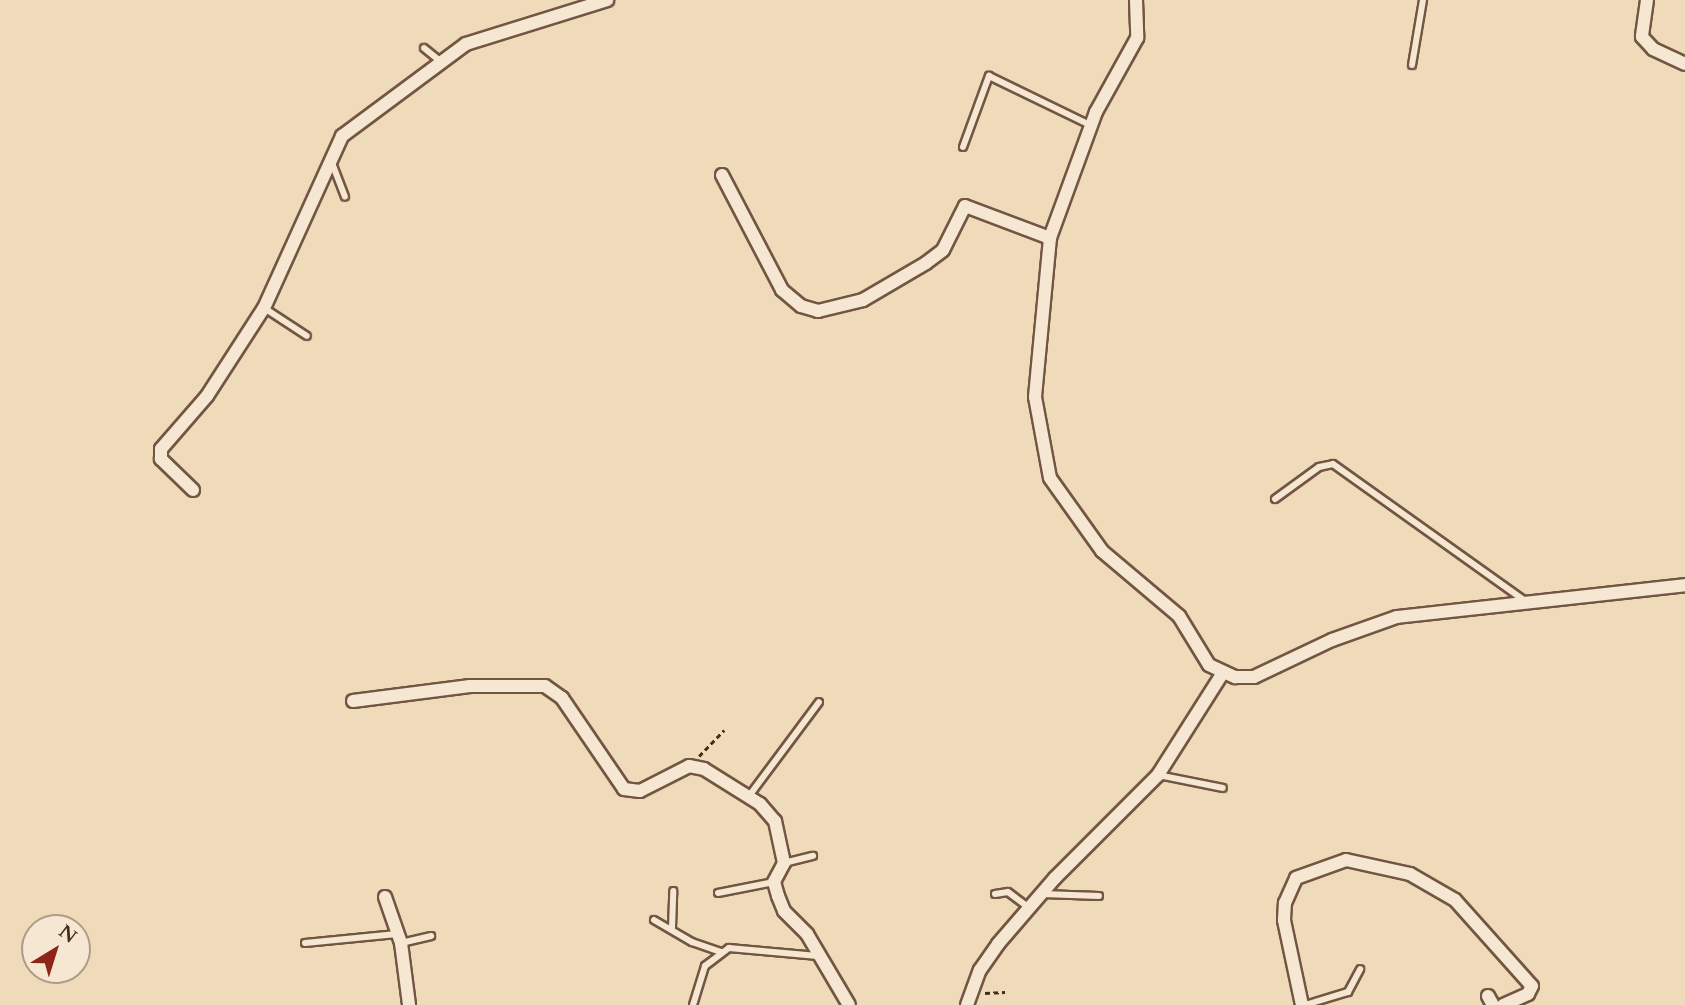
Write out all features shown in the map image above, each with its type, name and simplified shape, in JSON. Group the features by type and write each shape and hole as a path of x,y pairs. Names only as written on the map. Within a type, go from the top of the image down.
{"street":[{"path":"193,490 161,459 161,449 207,396 264,308 342,136 440,61 499,31 607,0"},
{"path":"1136,0 1138,38 1090,125 1050,238 1035,397 1050,478 1102,551 1169,607 1209,665 1223,674 1254,677 1312,648 1397,617 1685,586"},
{"path":"1647,0 1642,37 1653,49 1685,64"},
{"path":"722,175 782,290 801,306 818,311 863,300 926,263 943,250 965,206 1050,238"},
{"path":"969,1000 980,970 1029,908 1158,775 1223,674"},
{"path":"352,701 470,687 545,686 562,698 624,789 640,791 677,770 695,765 748,797 775,821 784,863 774,882 784,911 807,934 849,1005"},
{"path":"1304,1005 1284,920 1285,903 1296,878 1346,860 1410,874 1455,900 1532,986 1528,994 1503,1005"},
{"path":"385,897 400,938 409,1005"}],"lane":[{"path":"1412,65 1423,0"},
{"path":"424,48 440,61"},
{"path":"963,147 991,75 1090,125"},
{"path":"330,158 345,197"},
{"path":"264,308 307,336"},
{"path":"1275,499 1319,467 1333,464 1529,604"},
{"path":"748,797 819,702"},
{"path":"1158,775 1223,788"},
{"path":"784,863 813,856"},
{"path":"718,893 774,882"},
{"path":"672,928 673,891"},
{"path":"995,894 1008,892 1029,908"},
{"path":"1041,894 1099,896"},
{"path":"654,919 692,942 721,952"},
{"path":"305,943 431,936"},
{"path":"693,1005 705,966 721,952 746,947 818,956"},
{"path":"1304,1005 1348,992 1360,969"}],"path":[{"path":"695,765 700,754 724,730"},
{"path":"969,1000 1004,992"}]}
